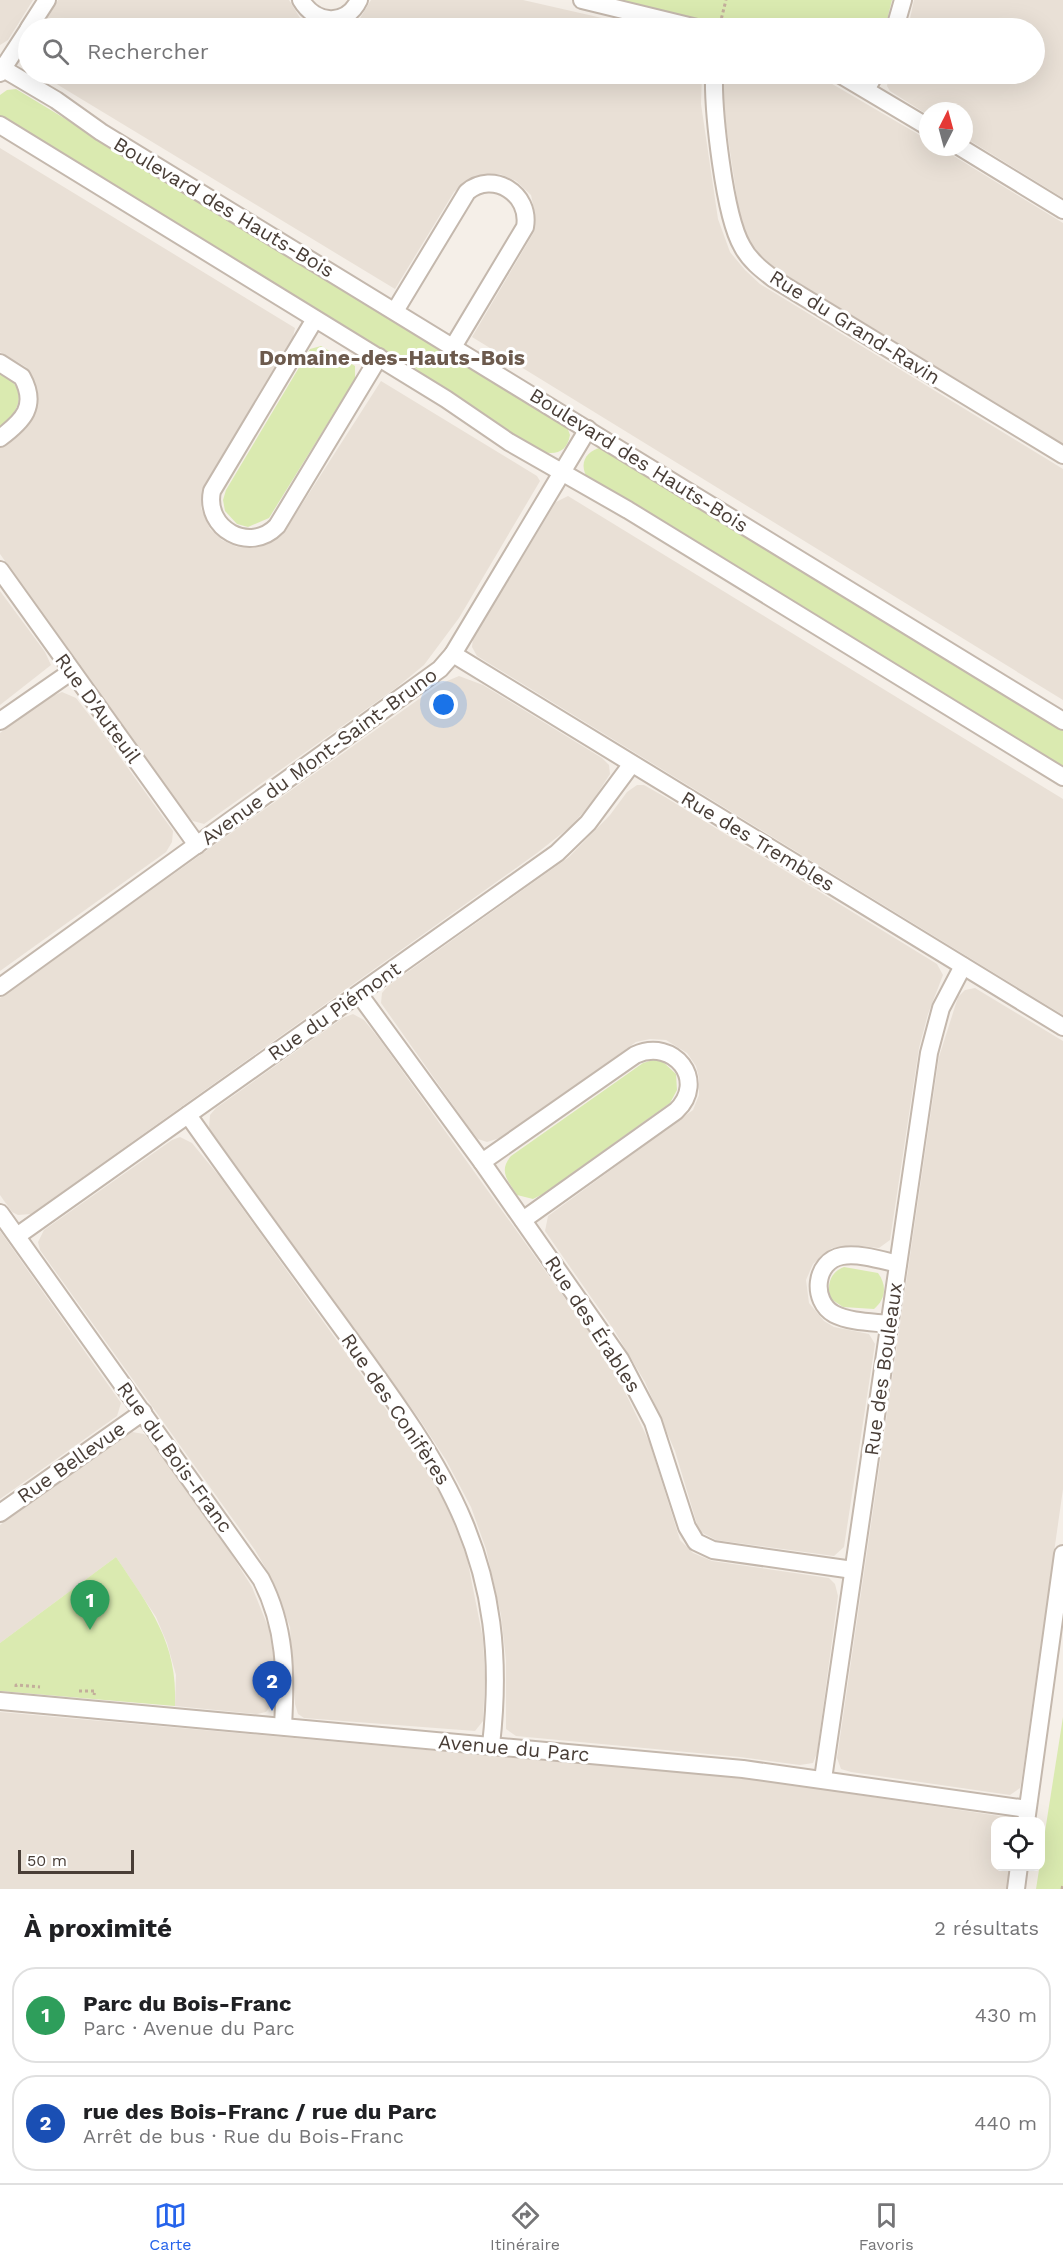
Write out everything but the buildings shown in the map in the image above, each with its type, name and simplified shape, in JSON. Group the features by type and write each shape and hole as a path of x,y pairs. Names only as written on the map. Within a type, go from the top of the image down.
{"street":[{"path":"36,18 47,0"},
{"path":"301,0 315,16 324,18"},
{"path":"338,18 346,15 359,0"},
{"path":"582,0 656,18"},
{"path":"898,18 903,0"},
{"path":"1,70 18,45"},
{"name":"Boulevard des Hauts-Bois","path":"1,70 18,79"},
{"name":"Boulevard des Hauts-Bois","path":"27,84 56,100 101,132 1063,721"},
{"name":"Rue du Grand-Ravin","path":"714,84 714,101 730,211 739,241 753,261 774,279 1063,455"},
{"path":"859,84 919,121"},
{"path":"867,88 869,84"},
{"path":"0,125 379,357 562,474 628,510 1063,777"},
{"path":"973,155 1063,210"},
{"path":"395,311 467,192 484,183 499,184 509,189 523,207 525,227 453,347"},
{"path":"315,319 212,491 212,512 221,528 232,534 253,538 264,535 278,526 379,357"},
{"path":"0,363 22,376 28,400 23,420 0,438"},
{"name":"Avenue du Mont-Saint-Bruno","path":"0,987 434,674 453,654 588,429"},
{"name":"Rue D'Auteuil","path":"0,570 197,845"},
{"name":"Rue des Trembles","path":"453,654 1063,1027"},
{"path":"0,721 72,671"},
{"name":"Rue du Piémont","path":"17,1236 573,840 604,804 632,765"},
{"name":"Rue des Bouleaux","path":"824,1779 931,1042 946,998 963,966"},
{"name":"Rue des Érables","path":"359,994 482,1161 603,1334 639,1392 664,1453 693,1540 713,1550 853,1570"},
{"path":"482,1161 635,1055 652,1050 664,1050 680,1063 687,1076 690,1090 680,1107 523,1220"},
{"name":"Rue des Conifères","path":"188,1115 375,1374 430,1453 456,1499 478,1558 492,1622 495,1681 491,1745"},
{"name":"Rue du Bois-Franc","path":"0,1213 253,1566 266,1590 283,1643 286,1685 283,1726"},
{"path":"889,1324 846,1318 832,1313 821,1301 818,1280 828,1262 842,1256 898,1263"},
{"name":"Rue Bellevue","path":"0,1513 143,1412"},
{"path":"1026,1815 1063,1554"},
{"name":"Avenue du Parc","path":"0,1701 743,1768 824,1779 1026,1815"},
{"path":"1016,1889 1019,1871"}],"path":[{"path":"722,18 726,0"},
{"path":"1062,1889 1063,1884"}],"shaded area":[{"path":"0,0 33,0 22,18 18,18 18,24 8,40 0,45"},
{"path":"58,0 289,0 300,18 47,18"},
{"path":"371,0 523,0 602,18 360,18"},
{"path":"914,0 1063,0 1063,198 973,143 973,102 919,102 919,109 890,91 887,86 887,84 1045,84 1045,18 910,18"},
{"path":"57,84 702,84 701,104 718,219 730,252 745,270 760,284 1063,469 1063,700 472,337 534,232 535,214 531,195 516,181 500,174 488,174 463,184 454,192 395,289"},
{"path":"723,84 832,84 919,135 919,156 954,156 1063,223 1063,444 778,270 760,255 745,234 739,212 723,104"},
{"path":"0,148 295,328 293,337 203,487 201,508 210,529 222,540 237,547 253,548 268,544 283,534 381,381 537,476 540,481 459,618 424,665 396,688 204,824 193,821 187,816 0,554 0,448 20,434 30,423 36,410 38,396 33,379 26,367 0,352"},
{"path":"568,496 1063,799 1063,1015 477,656 472,647 473,638 556,502"},
{"path":"0,591 45,652 51,665 0,705"},
{"path":"459,676 483,685 602,758 609,765 610,774 590,805 570,827 537,853 31,1214 18,1215 12,1212 0,1195 0,998 440,684"},
{"path":"62,692 76,698 97,725 173,831 172,842 166,852 0,971 0,733 50,697"},
{"path":"637,785 644,785 665,797 937,964 943,975 928,1014 919,1048 890,1240 879,1248 852,1245 832,1248 813,1264 806,1280 809,1303 824,1321 834,1327 869,1334 875,1344 844,1547 834,1556 716,1540 699,1531 675,1451 645,1382 614,1330 545,1231 548,1216 693,1110 699,1095 699,1078 696,1066 687,1053 666,1040 650,1039 636,1042 500,1138 487,1142 478,1139 470,1129 381,1003 382,993 388,986 569,857 610,815 627,792"},
{"path":"975,988 1063,1041 1063,1489 1022,1777 1020,1788 1010,1795 851,1772 841,1769 837,1758 939,1057 958,997 965,990"},
{"path":"353,1014 364,1020 380,1040 594,1339 619,1380 649,1441 680,1540 693,1553 712,1561 829,1578 835,1584 838,1596 817,1753 813,1763 800,1765 740,1757 516,1736 506,1729 506,1660 501,1615 486,1549 471,1507 446,1460 420,1420 209,1128 210,1115 216,1108 343,1018"},
{"path":"180,1137 192,1143 219,1176 411,1444 447,1506 467,1558 483,1639 485,1678 483,1721 475,1731 304,1718 298,1714 295,1704 290,1627 272,1579 255,1550 40,1250 38,1242 44,1230 172,1140"},
{"path":"0,1231 121,1403 117,1416 0,1499"},
{"path":"132,1432 144,1434 149,1439 228,1549 252,1587 269,1629 274,1660 274,1701 266,1712 257,1714 175,1706 176,1675 167,1643 156,1617 116,1557 0,1643 0,1525"},
{"path":"0,1712 708,1775 773,1782 1006,1817 991,1817 991,1871 1009,1871 1007,1889 0,1889"}],"green space":[{"path":"616,0 892,0 888,18 695,18"},
{"path":"16,89 565,421 570,435 567,445 561,451 542,452 3,120 0,116 0,95 7,90"},
{"path":"321,346 355,366 355,379 269,518 248,527 237,524 225,511 223,500 226,490 310,349"},
{"path":"0,372 15,385 19,399 14,413 0,426"},
{"path":"603,447 1063,727 1063,771 589,481 584,470 587,455"},
{"path":"653,1060 662,1061 676,1074 677,1090 670,1103 543,1194 533,1199 517,1195 505,1171 507,1161 511,1156 643,1063"},
{"path":"844,1267 878,1273 883,1282 884,1292 881,1301 874,1309 843,1307 831,1299 830,1280 835,1272"},
{"path":"116,1557 150,1610 167,1644 175,1683 175,1706 0,1691 0,1643"},
{"path":"1063,1717 1063,1889 1036,1889 1039,1871 1045,1871 1045,1832"}],"place":[{"name":"Parc du Bois-Franc","path":"90,1630"},
{"name":"rue des Bois-Franc / rue du Parc","path":"272,1711"}],"district":[{"name":"Domaine-des-Hauts-Bois","path":"392,357"}]}
